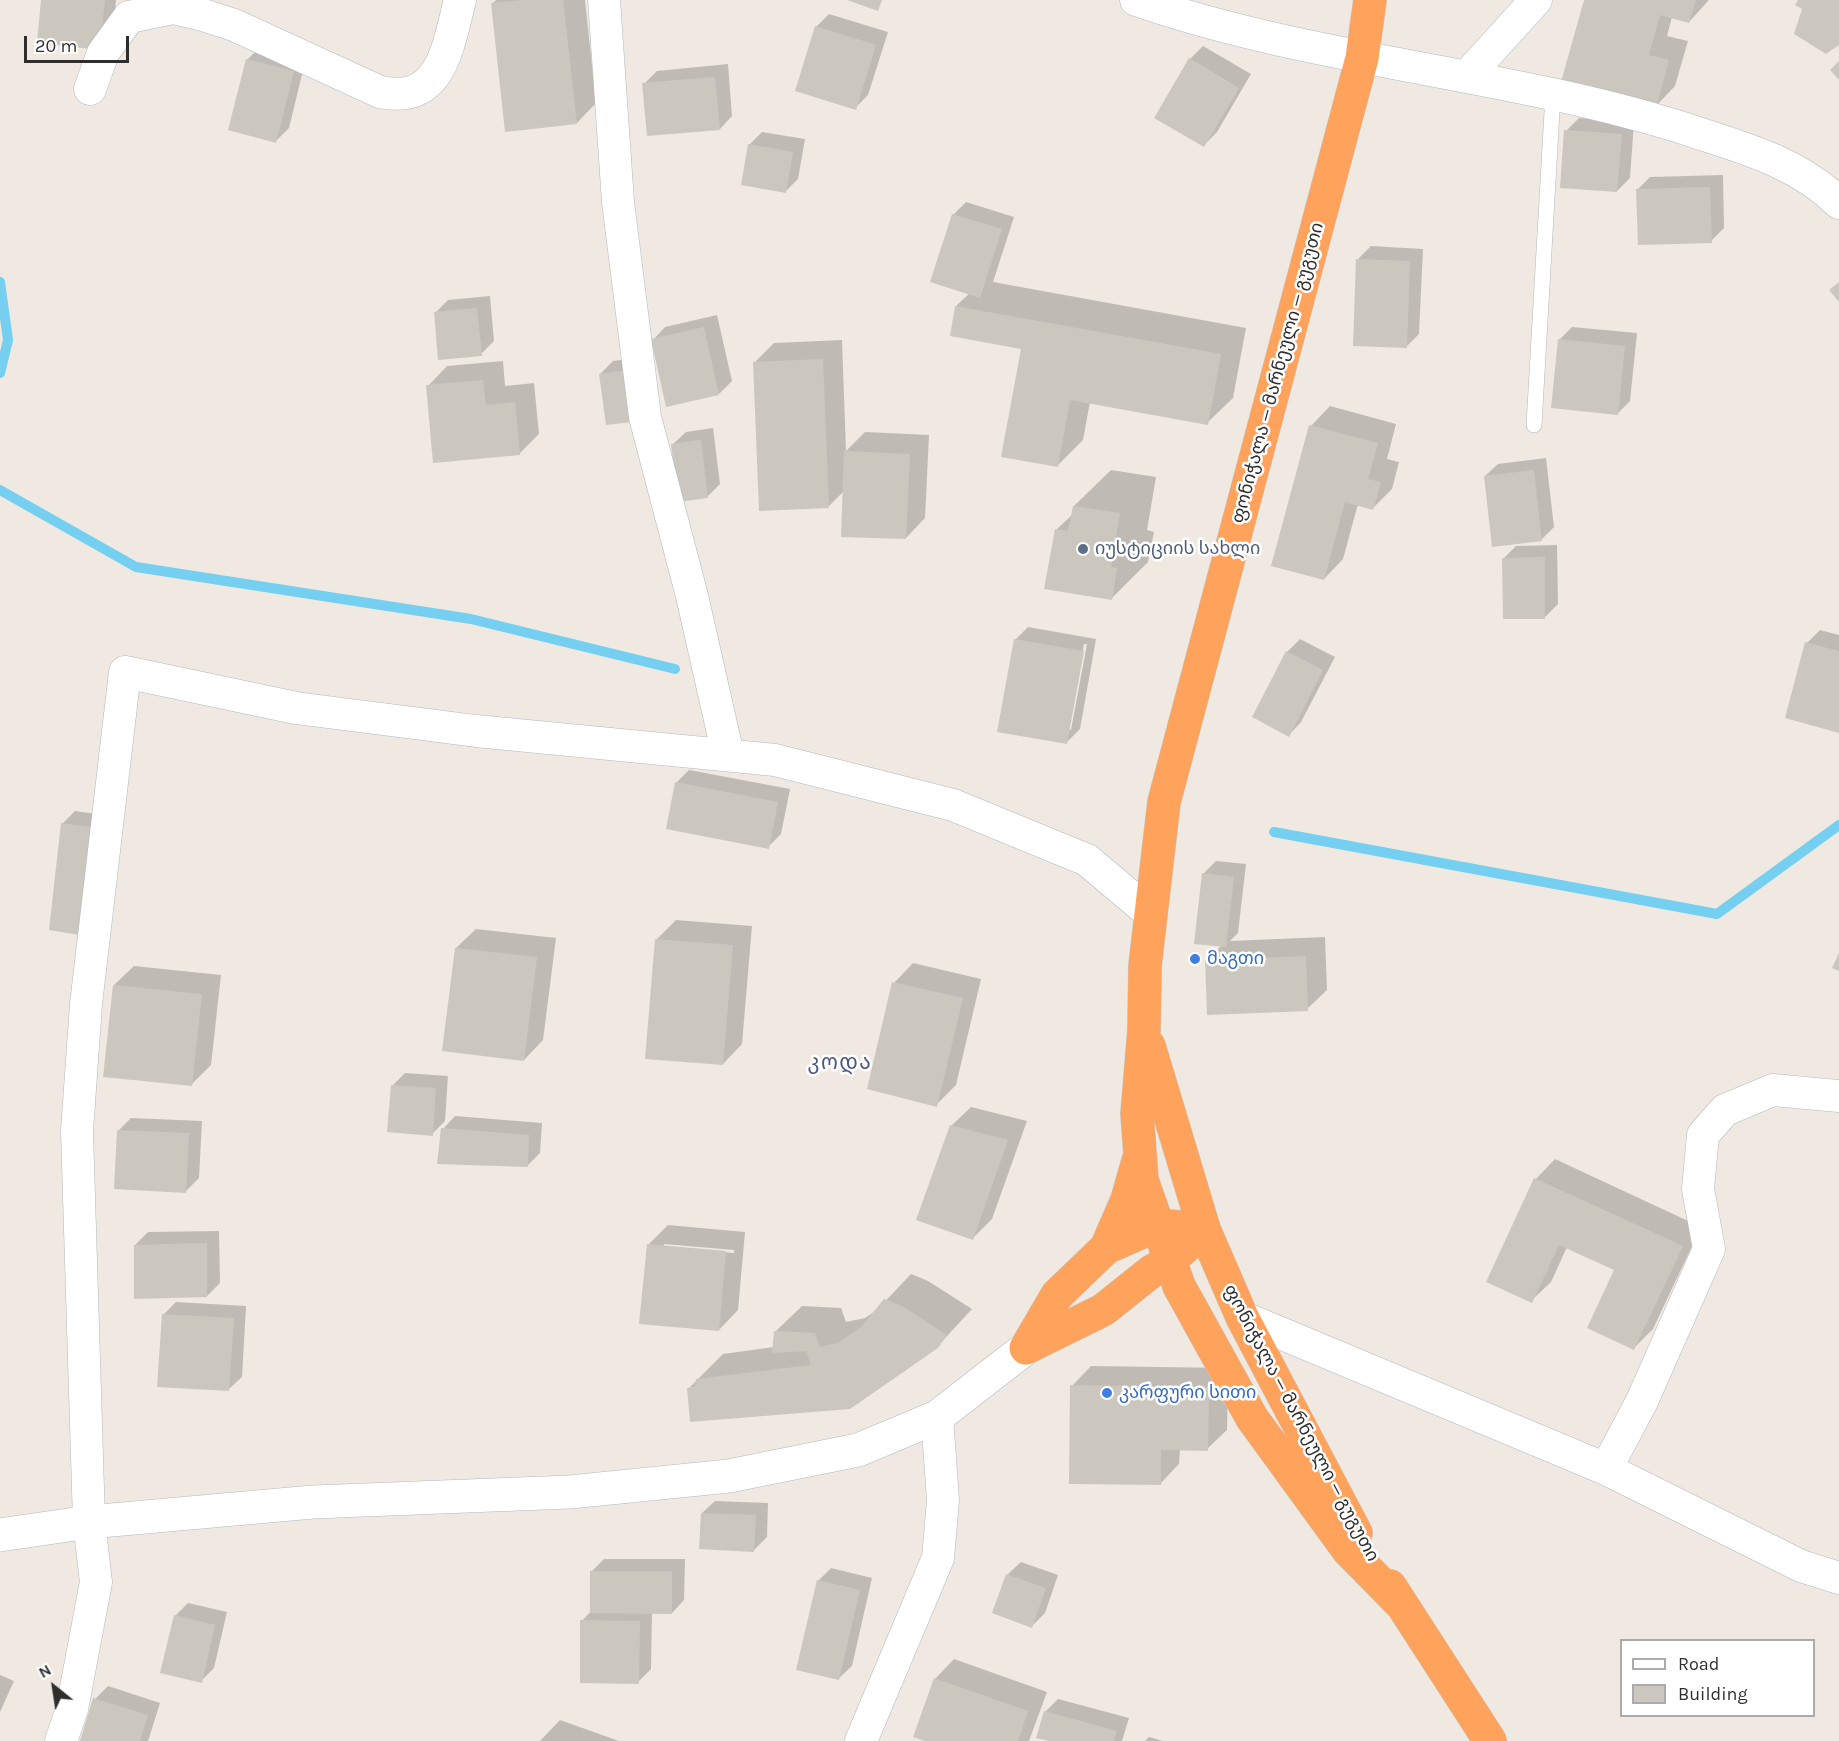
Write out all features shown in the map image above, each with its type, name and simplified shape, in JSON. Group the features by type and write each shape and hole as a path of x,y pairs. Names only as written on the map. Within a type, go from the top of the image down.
{"highway":[{"name":"ფონიჭალა — მარნეული — გუგუთი","path":"1370,0 1362,58 1164,802 1145,966 1144,1030 1137,1114 1142,1180 1179,1286 1252,1418 1348,1550 1402,1605"},
{"name":"ფონიჭალა — მარნეული — გუგუთი","path":"1144,1030 1204,1229 1242,1317 1362,1543 1490,1741"},
{"path":"1106,1248 1127,1200 1139,1159"},
{"path":"1026,1348 1057,1295 1106,1248 1158,1225 1204,1229"},
{"path":"1026,1348 1103,1310 1152,1270 1170,1261 1204,1229"}],"street":[{"path":"90,89 103,53 129,17 173,8 234,25 380,92 394,95 416,91 433,80 449,42 460,0"},
{"path":"604,0 618,202 645,417 692,596 728,754"},
{"path":"1136,0 1180,16 1362,58 1467,76 1624,110 1771,157 1822,186 1839,203"},
{"path":"1467,76 1536,0"},
{"path":"61,1741 72,1709 96,1582 89,1522 77,1131 86,1004 125,672 296,708 477,731 775,760 953,805 1087,860 1150,913"},
{"path":"1606,1469 1642,1401 1709,1249 1698,1189 1703,1135 1725,1110 1773,1090 1839,1096"},
{"path":"1242,1317 1606,1469 1801,1566 1839,1578"},
{"path":"0,1535 89,1522 313,1502 570,1492 729,1476 858,1450 937,1417 1026,1348"},
{"path":"861,1741 938,1558 944,1500 937,1417"}],"lane":[{"path":"1534,425 1553,94"}],"building":[{"path":"41,0 105,0 100,50 37,43"},
{"path":"563,0 577,124 505,132 491,3"},
{"path":"847,0 882,0 878,11"},
{"path":"1584,0 1696,0 1689,23 1660,15 1649,55 1669,60 1656,108 1561,82"},
{"path":"1798,0 1839,0 1839,45 1826,54 1794,34 1802,9 1795,5"},
{"path":"815,26 876,45 856,110 795,91"},
{"path":"1189,58 1239,88 1204,147 1154,118"},
{"path":"246,59 294,71 276,143 228,130"},
{"path":"1839,61 1839,80 1830,70"},
{"path":"715,77 720,130 647,136 642,83"},
{"path":"1564,130 1622,134 1617,192 1560,188"},
{"path":"748,144 793,152 786,193 741,185"},
{"path":"1710,187 1712,243 1638,245 1636,189"},
{"path":"952,214 1002,229 980,298 930,282"},
{"path":"1356,259 1410,261 1407,348 1353,346"},
{"path":"1839,282 1839,302 1829,290"},
{"path":"955,306 1221,354 1208,425 1070,400 1058,467 1001,457 1021,349 950,336"},
{"path":"477,308 482,356 438,360 434,312"},
{"path":"704,327 719,395 666,407 651,339"},
{"path":"1558,339 1625,346 1618,415 1551,408"},
{"path":"823,359 829,508 759,511 753,362"},
{"path":"625,370 632,422 606,425 599,374"},
{"path":"483,380 486,405 515,402 520,455 433,463 426,385"},
{"path":"1309,425 1378,443 1368,479 1381,482 1373,510 1345,502 1324,580 1271,566"},
{"path":"701,440 708,498 678,502 671,444"},
{"path":"844,451 910,454 906,539 841,537"},
{"path":"1534,470 1542,541 1492,547 1484,476"},
{"name":"იუსტიციის სახლი","path":"1073,506 1120,513 1111,567 1117,568 1112,600 1044,589 1055,529 1068,531"},
{"path":"1545,557 1545,619 1503,619 1502,558"},
{"path":"1014,639 1084,651 1067,744 997,732"},
{"path":"1805,642 1839,651 1839,733 1785,718"},
{"path":"1286,651 1323,670 1289,737 1252,717"},
{"path":"675,782 778,802 769,849 666,829"},
{"path":"61,823 98,828 86,936 49,930"},
{"path":"1202,873 1234,877 1226,947 1194,944"},
{"path":"655,939 733,945 723,1065 645,1059"},
{"path":"455,948 537,957 524,1061 442,1051"},
{"path":"1839,953 1839,971 1832,968"},
{"path":"1306,956 1308,1011 1207,1015 1205,960"},
{"path":"892,982 963,998 937,1107 867,1089"},
{"path":"113,985 202,994 192,1086 103,1077"},
{"path":"391,1085 436,1088 433,1136 387,1132"},
{"path":"950,1125 1008,1140 973,1240 916,1220"},
{"path":"441,1128 529,1135 528,1167 437,1164"},
{"path":"117,1130 189,1133 186,1193 114,1189"},
{"path":"1534,1178 1683,1246 1634,1350 1587,1328 1614,1270 1559,1245 1532,1303 1486,1282"},
{"path":"207,1243 207,1297 134,1299 134,1245"},
{"path":"647,1244 726,1251 719,1331 639,1324"},
{"path":"884,1299 902,1306 947,1335 938,1348 850,1409 690,1422 687,1388 695,1387 696,1379 811,1365 806,1351 772,1353 774,1331 815,1333 820,1347 838,1343 861,1327"},
{"path":"162,1314 234,1318 229,1391 157,1387"},
{"path":"1070,1385 1209,1387 1208,1451 1161,1450 1161,1485 1069,1484"},
{"path":"701,1513 756,1515 754,1552 699,1549"},
{"path":"590,1571 672,1571 672,1614 590,1613"},
{"path":"1006,1574 1046,1588 1032,1628 992,1613"},
{"path":"817,1580 860,1590 839,1680 796,1670"},
{"path":"174,1615 215,1625 202,1683 160,1673"},
{"path":"580,1620 640,1621 639,1684 580,1683"},
{"path":"934,1678 1028,1711 1018,1741 925,1741 913,1737"},
{"path":"93,1698 148,1715 140,1741 80,1741"},
{"path":"1044,1711 1117,1731 1114,1741 1049,1741 1036,1738"}],"waterway":[{"path":"0,282 8,340 0,373"},
{"path":"0,490 136,567 471,619 675,669"},
{"path":"1274,832 1717,914 1839,825"}],"place":[{"name":"იუსტიციის სახლი","path":"1083,549"},
{"name":"მაგთი","path":"1195,959"},
{"name":"კარფური სითი","path":"1107,1393"}],"district":[{"name":"კოდა","path":"840,1063"}]}
